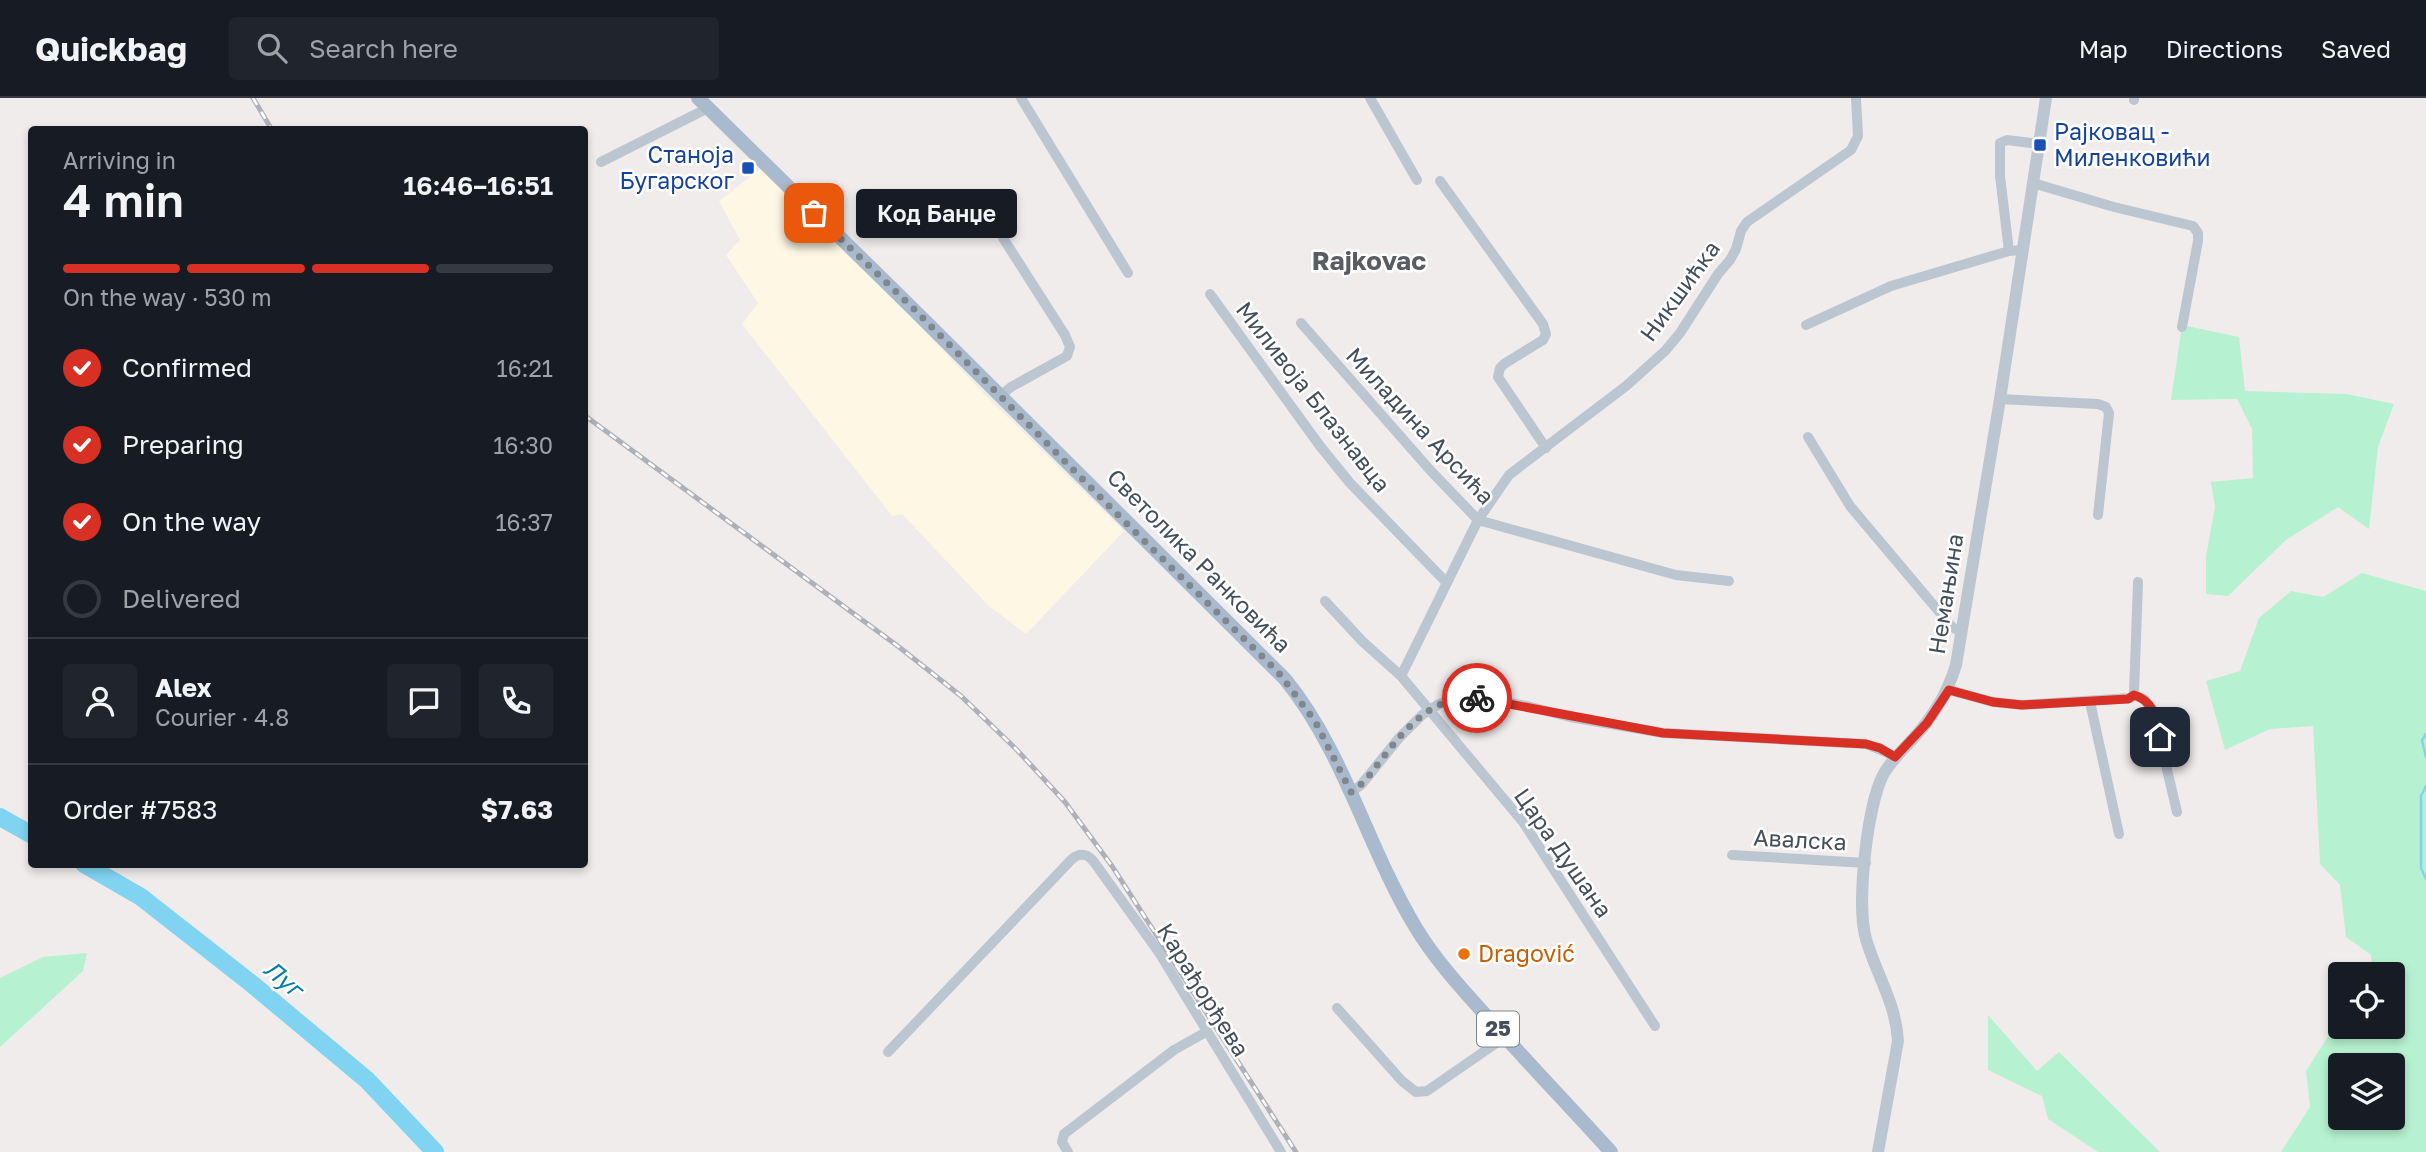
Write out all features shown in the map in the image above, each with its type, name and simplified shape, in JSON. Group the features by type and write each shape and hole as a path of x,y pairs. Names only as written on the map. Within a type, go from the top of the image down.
{"main road":[{"name":"Светолика Ранковића","path":"703,103 1284,679 1321,730 1389,875 1421,936 1447,972 1610,1152"}],"street":[{"path":"1021,98 1128,273"},
{"path":"1370,98 1417,180"},
{"name":"Никшићка","path":"1546,448 1626,386 1665,351 1734,255 1741,231 1747,222 1854,146 1858,136 1856,98"},
{"name":"Немањина","path":"1878,1152 1898,1041 1897,1023 1863,926 1861,912 1866,863 1878,789 1895,757 1927,723 1949,690 1962,633 2046,98"},
{"path":"601,162 703,103"},
{"path":"2009,251 2000,176 2000,143 2007,140 2039,144"},
{"path":"1401,676 1478,520 1509,475 1546,448 1498,377 1504,364 1543,340 1546,334 1543,324 1440,181"},
{"path":"2033,183 2114,207 2193,226 2198,241 2182,327"},
{"path":"1000,396 1028,377 1060,361 1067,356 1070,347 1003,238"},
{"path":"1807,325 1891,286 2009,251 2023,250"},
{"name":"Миливоја Блазнавца","path":"1210,294 1343,474 1446,582"},
{"name":"Миладина Арсића","path":"1301,323 1430,470 1478,520 1676,575 1730,581"},
{"path":"2000,399 2098,404 2106,407 2109,413 2098,514"},
{"path":"1808,437 1850,506 1952,628 1962,633"},
{"path":"2134,695 2138,582"},
{"name":"Цара Душана","path":"1325,601 1362,642 1401,676 1523,822 1655,1026"},
{"path":"1949,690 2012,705 2128,699 2134,695"},
{"path":"2134,695 2144,699 2153,710 2177,812"},
{"path":"1351,792 1361,785 1399,738 1428,710 1458,698 1479,698 1663,733 1866,744 1895,757"},
{"path":"2090,702 2119,834"},
{"name":"Карађорђева","path":"888,1052 1072,859 1084,855 1090,858 1136,918 1281,1152"},
{"name":"Авалска","path":"1732,855 1866,863"},
{"path":"1337,1008 1402,1081 1416,1092 1426,1091 1505,1037"},
{"path":"1068,1152 1062,1142 1064,1135 1174,1050 1206,1032"}],"shaded area":[{"path":"760,169 888,292 984,394 1124,531 1026,634 989,606 902,514 892,516 742,324 758,303 726,255 740,240 719,201"}],"green space":[{"path":"2182,325 2239,337 2245,391 2347,394 2394,404 2378,447 2369,529 2338,507 2286,540 2228,596 2206,594 2206,556 2215,507 2211,482 2253,478 2252,429 2237,399 2171,400"},
{"path":"2362,573 2426,591 2426,1152 2281,1152 2310,1107 2306,1071 2328,1037 2328,1039 2405,1039 2405,962 2372,962 2371,955 2346,937 2340,885 2320,864 2313,726 2270,729 2225,750 2206,681 2240,671 2259,618 2291,591 2323,597"},
{"path":"87,953 83,971 0,1047 0,978 43,957"},
{"path":"1988,1015 2037,1071 2059,1052 2160,1152 2098,1152 2048,1119 2042,1096 1988,1070"}],"waterway":[{"path":"2426,734 2422,740 2426,757"},
{"path":"2426,786 2421,796 2421,868 2426,879"},
{"name":"Луг","path":"0,817 28,833"},
{"name":"Луг","path":"91,868 141,897 252,984 367,1080 435,1152"}],"railway":[{"path":"253,98 270,126"},
{"path":"588,418 899,647 961,696 1017,750 1065,802 1112,866 1296,1152"}],"way so far":[{"path":"814,213 1278,672 1315,721 1351,792 1361,785 1399,738 1428,710 1448,700 1477,698"}],"place":[{"name":"Рајковац - Миленковићи","path":"2040,145"},
{"name":"Станоја Бугарског","path":"748,168"},
{"name":"Код Банџе","path":"814,213"},
{"name":"Dragović","path":"1464,954"}],"district":[{"name":"Rajkovac","path":"1369,261"}],"route":[{"path":"1477,698 1663,733 1866,744 1895,757 1927,723 1949,690 1993,702 2022,705 2128,699 2134,695 2151,706 2160,737"}]}
